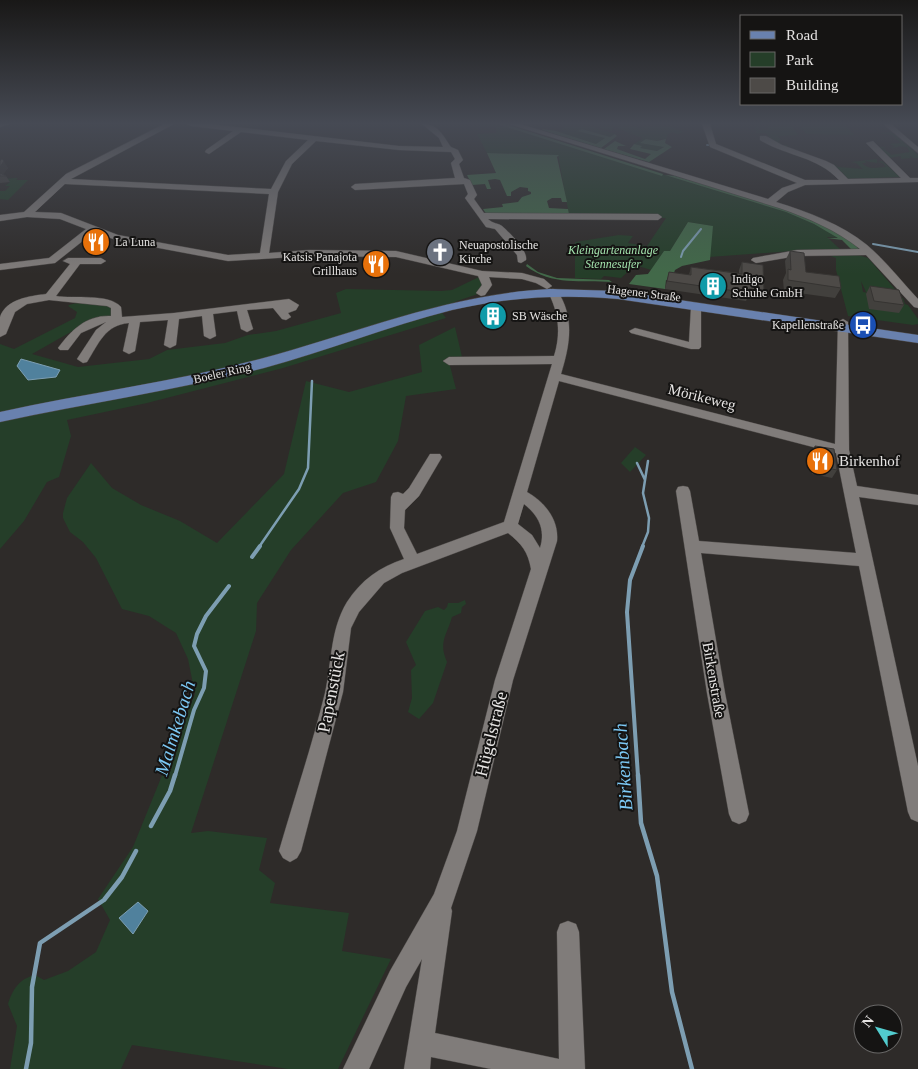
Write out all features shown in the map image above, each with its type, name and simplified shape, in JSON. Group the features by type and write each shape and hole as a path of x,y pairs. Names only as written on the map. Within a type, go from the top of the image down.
{"main road":[{"name":"Hagener Straße","path":"550,289 584,286 628,290 918,339"},
{"name":"Boeler Ring","path":"440,310 484,289 520,287 550,289"},
{"name":"Boeler Ring","path":"0,417 189,380 259,364 440,310 481,300 550,289"},
{"name":"Hagener Straße","path":"550,289 596,293 843,326 918,332"}],"street":[{"path":"27,214 73,174"},
{"path":"264,257 274,192 284,174"},
{"path":"458,174 460,180"},
{"path":"675,174 800,213 830,226 868,252 918,305 918,309"},
{"path":"784,174 804,183"},
{"path":"837,174 844,181"},
{"path":"902,174 908,180"},
{"path":"355,187 460,180 468,182 472,195 469,198 471,204 489,225 498,227 522,255 521,260"},
{"path":"769,203 785,190 804,183 918,180"},
{"path":"63,181 274,192"},
{"name":"Hagener Straße","path":"1,218 27,214 61,216 116,237 228,258 309,253 382,253 482,274 522,276 540,281 550,289"},
{"path":"481,216 658,217"},
{"path":"52,261 93,228"},
{"path":"756,260 767,256 789,254 868,252"},
{"path":"0,267 52,261 102,262"},
{"path":"49,297 77,261"},
{"path":"482,274 484,289"},
{"path":"539,569 537,553 528,541 510,526 563,347 565,327 563,314 550,289"},
{"path":"0,334 7,312 29,299 49,297 59,301 112,303 117,310 117,319"},
{"name":"Hagener Straße","path":"635,331 695,347 696,307"},
{"path":"64,348 77,331 102,319 135,320 241,308 282,311"},
{"path":"241,308 246,328"},
{"path":"207,313 210,336"},
{"path":"170,345 174,316"},
{"path":"83,359 100,332 117,319"},
{"path":"129,351 135,320"},
{"path":"843,326 842,450 918,812"},
{"path":"449,361 557,368"},
{"name":"Mörikeweg","path":"557,368 842,450"},
{"path":"413,562 397,528 398,502 414,492 435,457"},
{"name":"Birkenstraße","path":"683,491 691,546 739,814"},
{"path":"851,491 918,500"},
{"name":"Hügelstraße","path":"417,1069 443,900 467,831 504,680 550,539 546,518 534,504 519,494"},
{"name":"Papenstück","path":"290,851 334,692 344,628 353,607 378,578 396,568 510,526"},
{"path":"691,546 865,560"},
{"name":"Hügelstraße","path":"356,1069 398,979 443,900"},
{"path":"568,932 572,1069"},
{"path":"420,1042 553,1069"}],"green space":[{"name":"Kleingartenanlage Stennesufer","path":"561,174 661,174 786,212 840,238 827,237 841,250 806,250 709,257 712,226 688,222 670,251 664,251 651,270 635,265 621,278 604,276 601,279 575,278 575,242 619,235 633,236 628,243 647,246 666,218 569,215"},
{"path":"561,174 567,202 562,202 561,198 552,198 547,201 549,208 568,209 569,214 487,215 483,209 503,207 502,204 518,202 522,197 531,194 531,192 528,191 528,188 520,187 511,192 511,196 507,196 500,180 488,180 491,189 487,189 485,184 472,185 467,175"},
{"path":"844,174 896,174 900,177 848,179"},
{"path":"665,175 675,176 746,196 799,214 843,236 859,249 851,249 842,240 827,238 838,238 814,224 786,212"},
{"path":"18,178 16,180 28,180 8,200 0,199 0,191 5,191 10,186 5,186 10,182 4,179"},
{"path":"688,222 713,226 710,260 682,266 675,270 671,281 666,280 665,289 629,284 636,275 648,274 664,251 670,251"},
{"path":"828,255 858,255 868,258 901,296 866,292 861,281 863,292 903,298 905,304 908,305 918,319 918,324 913,325 848,316 836,270 836,258"},
{"path":"527,264 538,272 557,278 609,280 612,282 568,281 546,277 526,266"},
{"path":"481,276 486,280 481,293 457,301 440,310 446,318 283,368 147,403 67,420 71,436 59,477 47,482 24,521 0,549 0,344 14,349 75,318 77,312 68,306 77,303 95,304 112,306 112,316 76,329 32,354 78,367 149,359 167,350 225,343 248,335 276,331 341,313 336,293 346,289 452,290"},
{"path":"455,327 463,361 449,362 456,389 406,396 398,441 376,482 343,493 291,550 257,603 256,631 191,833 208,831 267,838 259,870 275,883 270,903 349,913 342,951 391,959 338,1069 288,1069 132,1045 121,1069 10,1069 17,1026 8,1004 12,994 17,985 29,977 35,975 44,980 68,971 96,952 110,920 98,899 133,847 195,694 188,659 176,633 149,616 122,609 96,558 83,542 70,532 63,518 67,498 91,463 112,488 141,505 180,521 217,543 284,474 306,381 349,392 422,372 419,345"},
{"path":"635,447 646,455 630,472 621,463"},
{"path":"465,600 466,604 462,607 461,613 452,617 444,639 443,649 447,662 433,703 419,719 408,712 412,698 411,670 416,665 406,642 425,611 438,607 444,610 448,603 458,603"}],"water":[{"path":"21,359 60,370 56,377 28,380 17,366"},
{"path":"138,902 148,911 133,934 119,918"}],"building":[{"path":"790,251 804,253 806,272 839,276 841,288 788,280 788,269 791,270"},
{"path":"742,262 763,265 764,291 749,289 749,293 667,281 669,272 691,275 691,267 742,274"},
{"path":"870,286 899,290 904,305 874,301"},
{"path":"815,446 834,449 837,470 817,466"}],"waterway":[{"path":"681,257 683,251 701,229"},
{"path":"873,244 918,252"},
{"name":"Malmkebach","path":"259,547 299,489 308,468 312,381"},
{"name":"Birkenbach","path":"642,547 648,532 649,518 643,493 648,461"},
{"path":"637,463 645,480"},
{"name":"Malmkebach","path":"252,557 260,546"},
{"name":"Birkenbach","path":"638,776 627,612 630,580 643,546"},
{"name":"Malmkebach","path":"175,776 194,710 204,688 206,671 194,646 197,634 206,616 229,586"},
{"name":"Malmkebach","path":"151,826 170,791 175,775"},
{"name":"Birkenbach","path":"638,775 641,823 657,876 672,992 692,1069"},
{"name":"Malmkebach","path":"26,1069 31,1043 32,987 40,943 104,900 122,877 136,851"}],"place":[{"name":"La Luna","path":"96,242"},
{"name":"Neuapostolische Kirche","path":"440,252"},
{"name":"Katsis Panajota Grillhaus","path":"376,264"},
{"name":"Indigo Schuhe GmbH","path":"713,286"},
{"name":"SB Wäsche","path":"493,316"},
{"name":"Kapellenstraße","path":"863,325"},
{"name":"Birkenhof","path":"820,461"}]}
